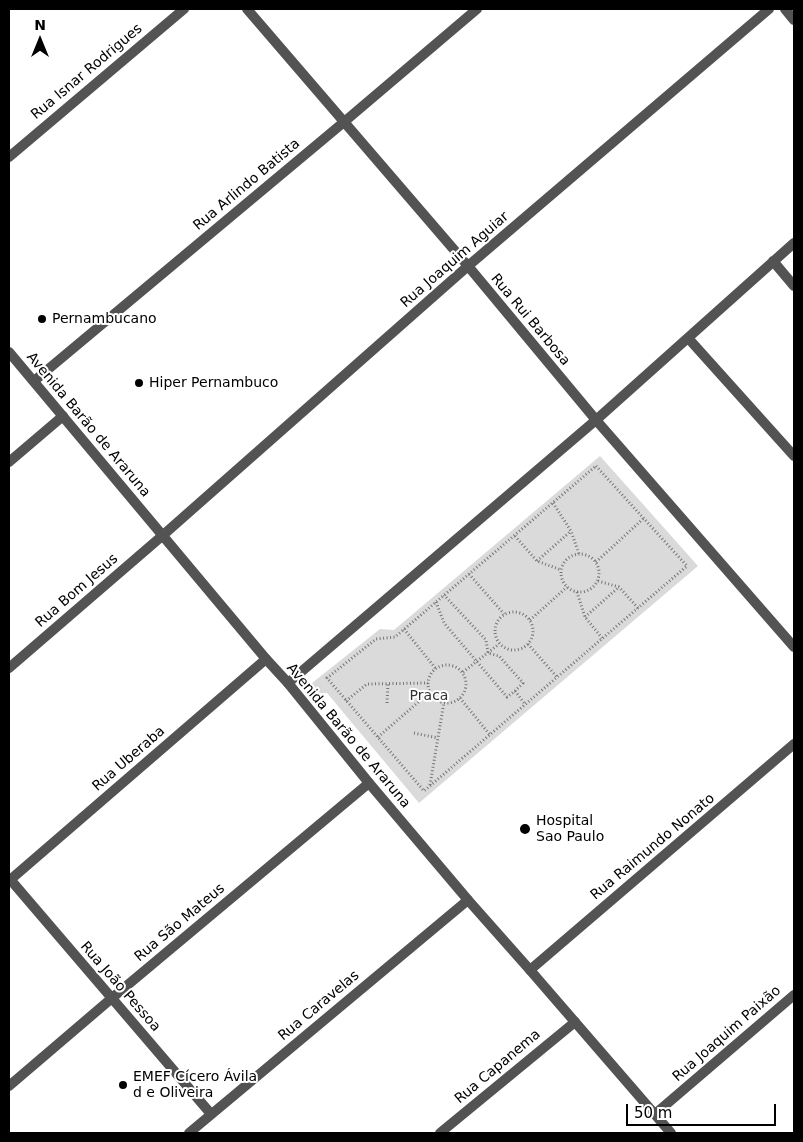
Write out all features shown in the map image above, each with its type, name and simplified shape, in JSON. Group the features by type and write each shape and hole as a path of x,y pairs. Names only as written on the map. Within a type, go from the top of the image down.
{"street":[{"name":"Rua Isnar Rodrigues","path":"9,157 184,9"},
{"name":"Rua Rui Barbosa","path":"247,9 468,266 596,420 794,647"},
{"name":"Rua Arlindo Batista","path":"34,381 478,9"},
{"name":"Rua Joaquim Aguiar","path":"162,536 468,266 769,9"},
{"path":"785,9 794,19"},
{"path":"288,683 596,420 794,243"},
{"path":"773,261 794,286"},
{"path":"688,338 794,456"},
{"name":"Avenida Barão de Araruna","path":"9,352 468,900 671,1133"},
{"path":"9,462 63,416"},
{"name":"Rua Bom Jesus","path":"9,668 162,536"},
{"name":"Rua Uberaba","path":"9,879 266,659"},
{"name":"Rua Raimundo Nonato","path":"530,970 794,744"},
{"name":"Rua São Mateus","path":"9,1086 369,783"},
{"name":"Rua João Pessoa","path":"9,879 211,1114"},
{"name":"Rua Caravelas","path":"189,1133 468,900"},
{"name":"Rua Joaquim Paixão","path":"655,1114 794,995"},
{"name":"Rua Capanema","path":"440,1133 574,1022"}],"path":[{"path":"596,466 687,566 424,791 328,678 376,639 395,637 552,503 596,466"},
{"path":"552,503 571,531 578,554"},
{"path":"596,562 644,518"},
{"path":"537,561 571,531"},
{"path":"515,536 537,561 561,570"},
{"path":"578,554 585,555 596,562 599,575 594,587 583,592 577,592 566,587 561,576 561,570 566,560 578,554"},
{"path":"469,574 504,614"},
{"path":"598,581 620,587 638,608"},
{"path":"530,620 566,587"},
{"path":"584,617 620,587"},
{"path":"577,592 584,617 602,638"},
{"path":"444,595 486,640 488,653"},
{"path":"436,602 444,623 507,697 523,683 499,656 488,653"},
{"path":"519,612 530,620 533,626 532,639 523,648 511,650 499,644 495,628 497,622 504,614 519,612"},
{"path":"404,629 436,669"},
{"path":"463,672 499,644"},
{"path":"528,644 557,677"},
{"path":"452,665 463,672 467,685 460,698 451,702 439,701 430,692 428,683 430,675 439,666 452,665"},
{"path":"346,701 367,684 428,683"},
{"path":"387,703 388,684"},
{"path":"515,691 525,704"},
{"path":"378,737 430,692"},
{"path":"460,698 490,735"},
{"path":"429,786 444,702"},
{"path":"414,733 438,738"}],"green space":[{"name":"Praca","path":"600,456 698,566 419,803 327,693 319,693 312,683 380,629 394,630"}],"place":[{"name":"Pernambucano","path":"42,319"},
{"name":"Hiper Pernambuco","path":"139,383"},
{"name":"Hospital Sao Paulo","path":"525,829"},
{"name":"EMEF Cícero Ávila d e Oliveira","path":"123,1085"}]}
